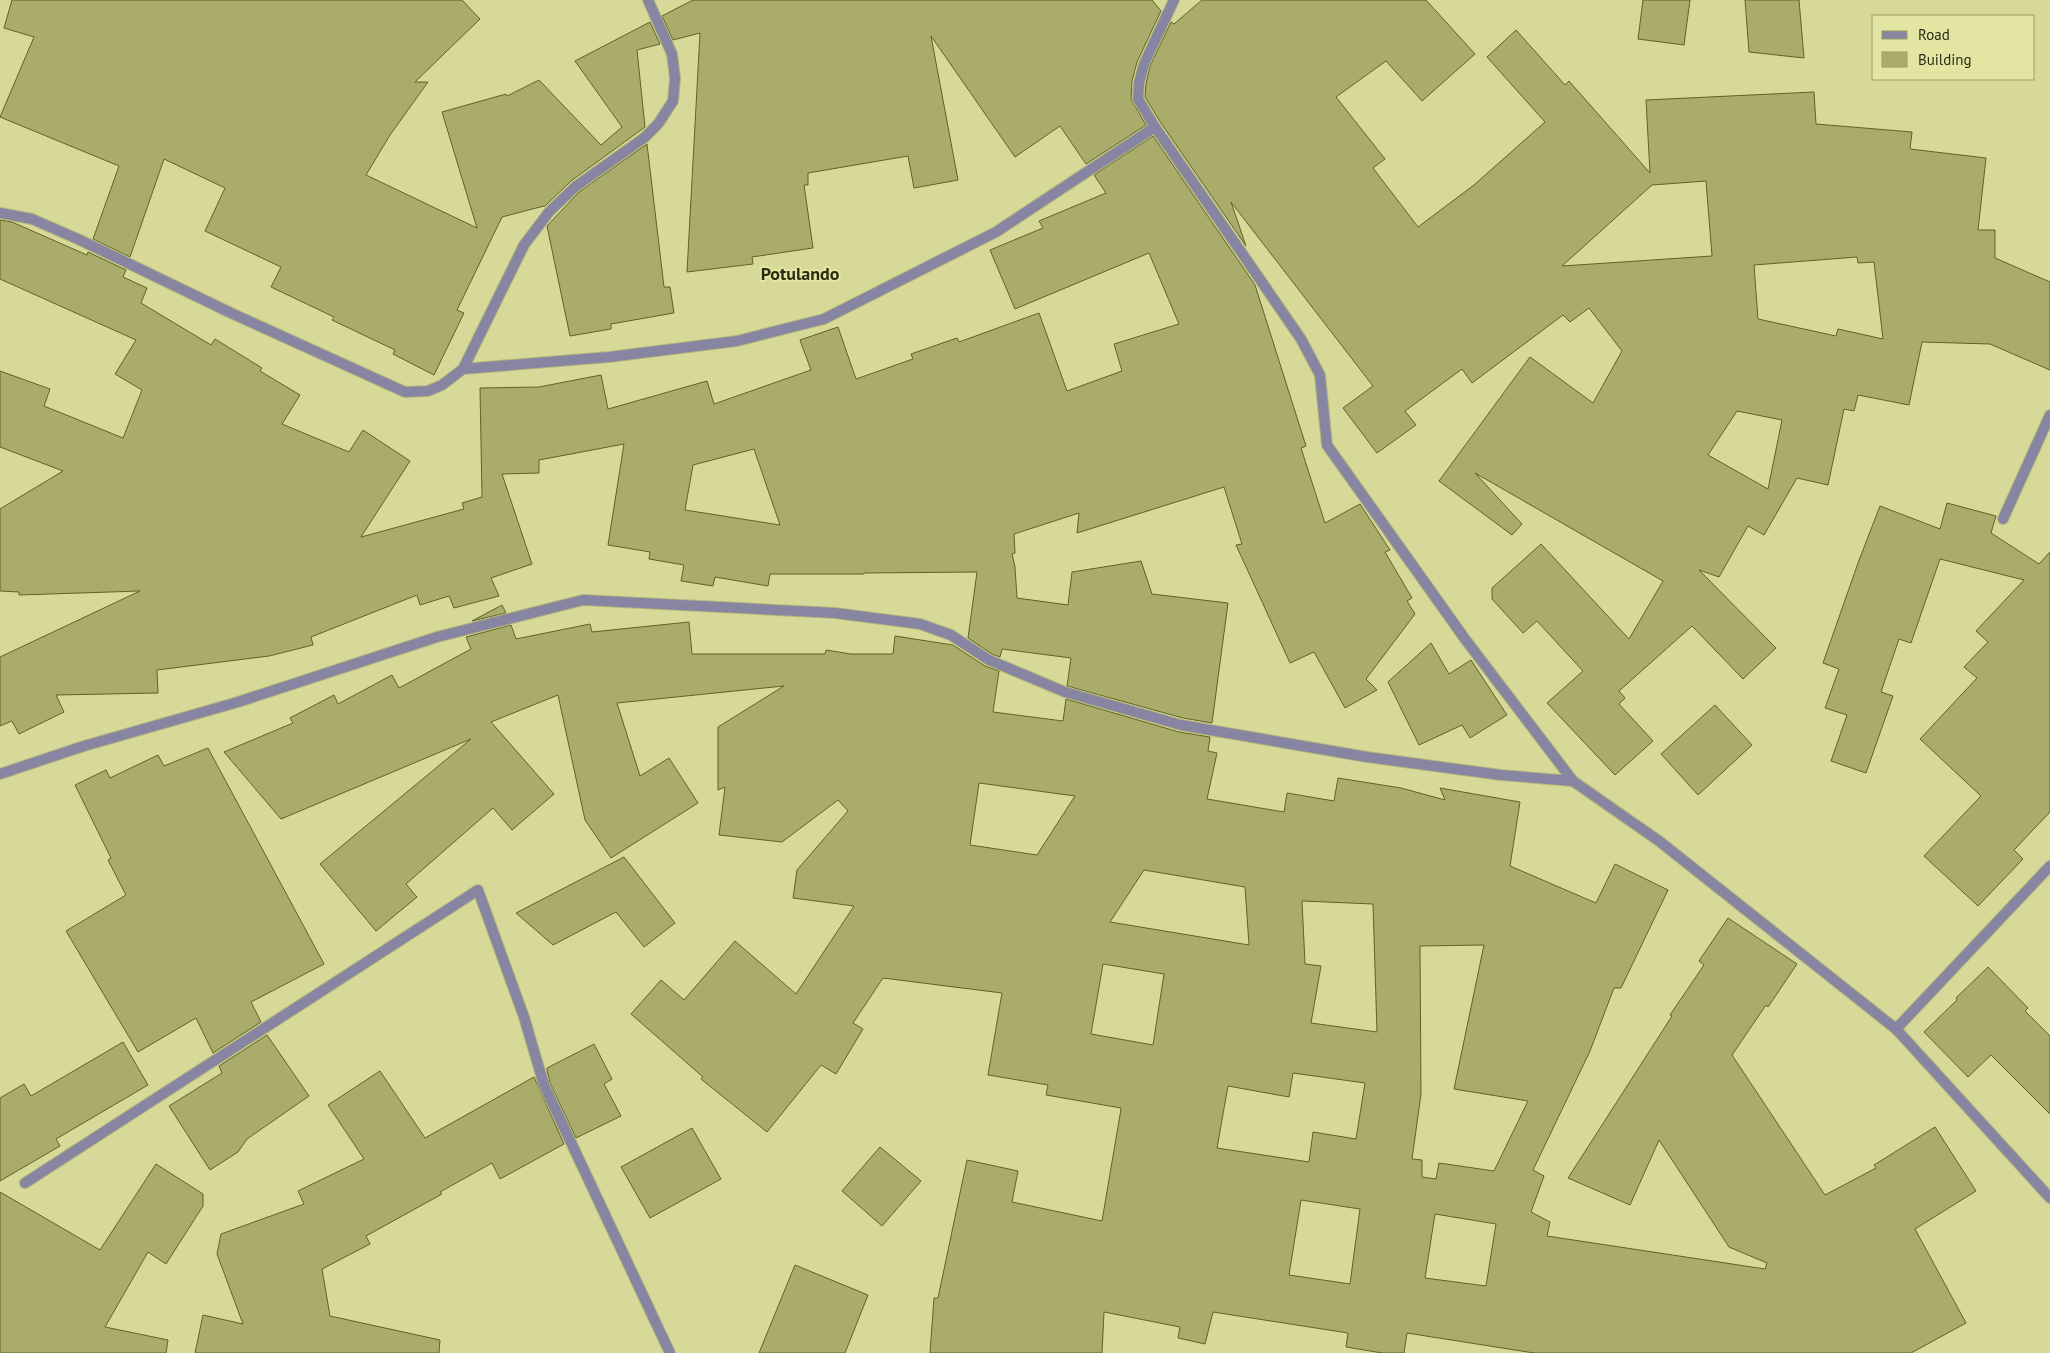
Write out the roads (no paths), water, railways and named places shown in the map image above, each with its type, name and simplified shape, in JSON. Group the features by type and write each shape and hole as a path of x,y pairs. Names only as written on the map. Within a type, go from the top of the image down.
{"street":[{"path":"0,213 32,219 80,240 231,313 405,392 428,391 442,385 463,369 524,245 544,219 575,187 644,138 658,124 673,101 675,78 672,54 648,0"},
{"path":"1174,0 1144,64 1139,83 1138,99 1155,127 1301,339 1317,368 1320,375 1327,445 1465,639 1573,781 1659,841 1896,1029 2050,1198"},
{"path":"463,369 609,357 737,341 824,319 996,232 1155,127"},
{"path":"2003,519 2050,415"},
{"path":"0,774 84,746 238,702 437,637 583,600 835,613 920,624 951,635 989,660 1065,692 1182,725 1367,757 1573,781"},
{"path":"1896,1029 2050,866"},
{"path":"24,1183 478,890 524,1018 544,1085 670,1353"}],"district":[{"name":"Potulando","path":"800,274"}]}
